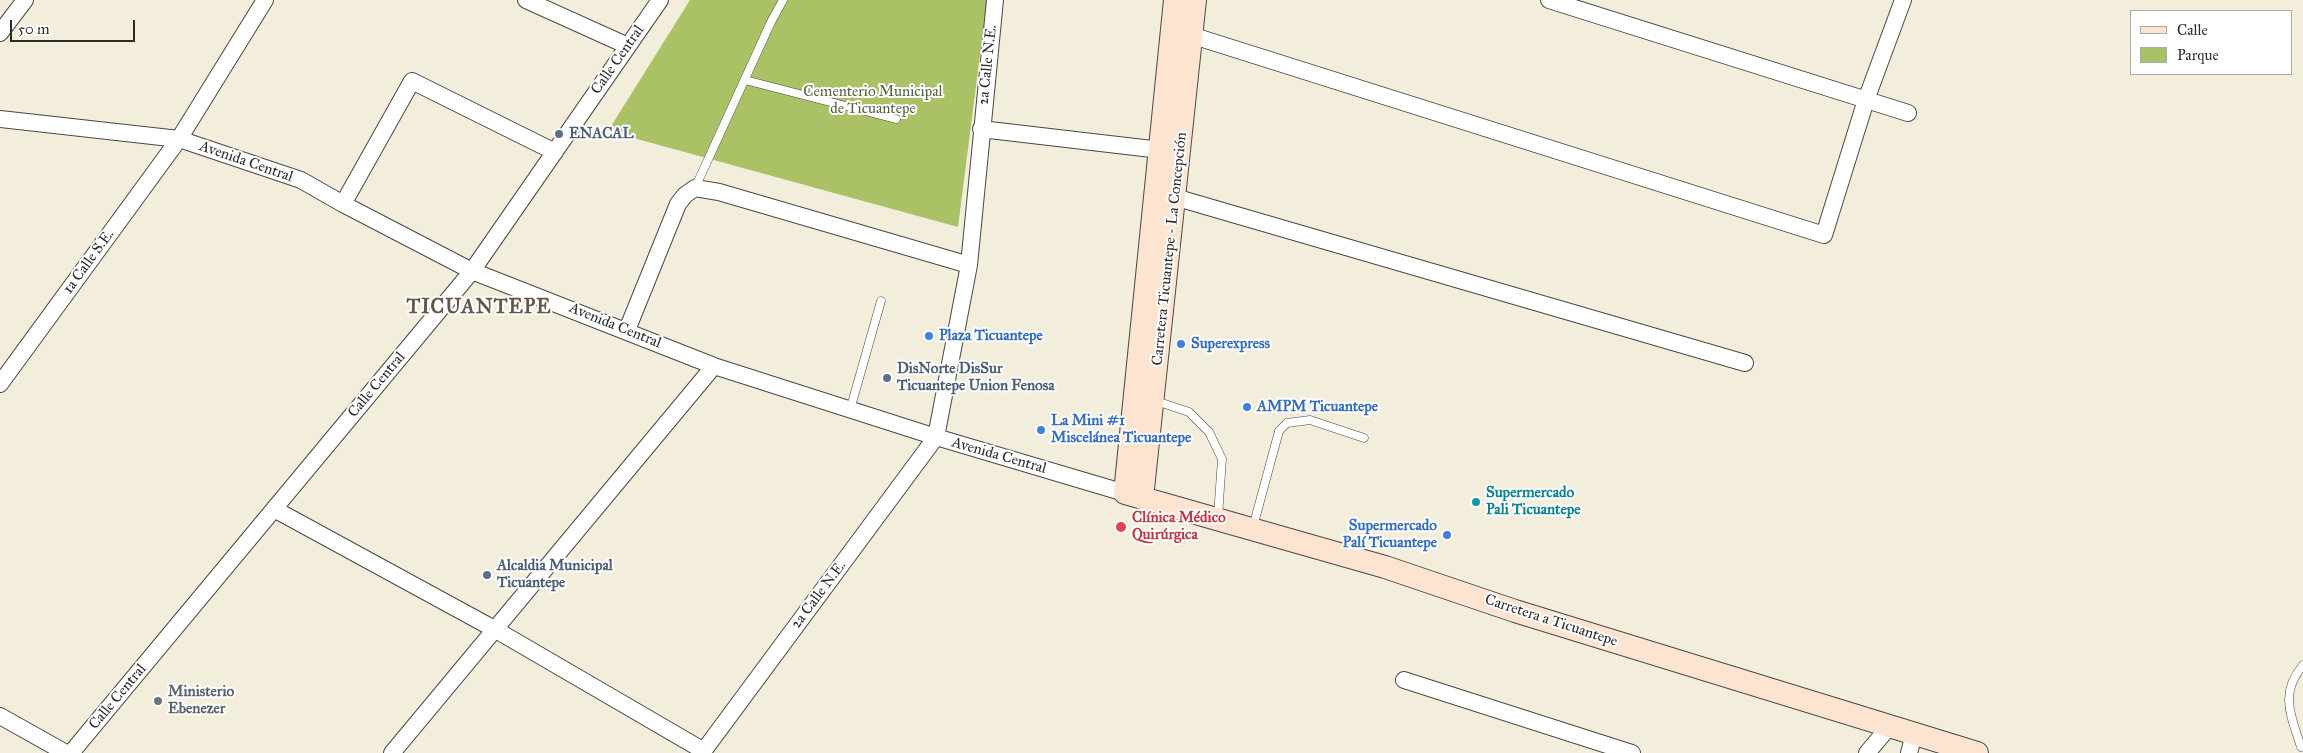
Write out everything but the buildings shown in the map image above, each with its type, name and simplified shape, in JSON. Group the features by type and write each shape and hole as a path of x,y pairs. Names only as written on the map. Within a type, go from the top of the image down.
{"main road":[{"name":"Carretera Ticuantepe - La Concepción","path":"1175,0 1182,32"},
{"name":"Carretera Ticuantepe - La Concepción","path":"1134,496 1182,32 1195,0"},
{"name":"Carretera Ticuantepe - La Concepción","path":"1134,496 1154,400 1165,194"},
{"name":"Carretera a Ticuantepe","path":"1134,496 1385,567 1515,611 1889,726 1911,744 1977,753"}],"street":[{"path":"0,33 25,0"},
{"name":"1a Calle S.E.","path":"0,384 179,139 265,0"},
{"path":"526,0 628,46"},
{"name":"Calle Central","path":"71,753 472,271 660,0"},
{"name":"2a Calle N.E.","path":"703,752 936,437 969,265 995,0"},
{"path":"1549,0 1908,113"},
{"path":"1182,32 1824,235 1866,100 1903,0"},
{"path":"343,204 412,81 555,152"},
{"name":"Avenida Central","path":"0,119 179,139 301,180 472,271 627,330 714,366 936,437 1134,496"},
{"path":"981,129 1169,151"},
{"path":"627,330 678,204 685,195 695,188 719,192 969,265"},
{"path":"1165,194 1745,363"},
{"path":"392,753 714,366"},
{"path":"274,509 496,630 703,752"},
{"path":"1404,680 1632,753"},
{"path":"0,716 66,753"},
{"path":"1867,753 1889,726"}],"lane":[{"path":"695,188 782,0"},
{"path":"745,80 896,119"},
{"path":"850,410 881,301"},
{"path":"1154,400 1189,412 1209,432 1222,459 1218,519"},
{"path":"1252,529 1279,431 1287,423 1310,420 1364,438"},
{"path":"2300,748 2290,712 2289,693 2293,678 2303,665"}],"green space":[{"name":"Cementerio Municipal de Ticuantepe","path":"690,0 987,0 958,227 608,131"}],"place":[{"name":"ENACAL","path":"559,134"},
{"name":"Plaza Ticuantepe","path":"929,336"},
{"name":"Superexpress","path":"1181,344"},
{"name":"DisNorte DisSur Ticuantepe Union Fenosa","path":"887,378"},
{"name":"AMPM Ticuantepe","path":"1247,407"},
{"name":"La Mini #1 Miscelánea Ticuantepe","path":"1041,430"},
{"name":"Supermercado Pali Ticuantepe","path":"1476,502"},
{"name":"Clínica Médico Quirúrgica","path":"1121,527"},
{"name":"Supermercado Palí Ticuantepe","path":"1447,535"},
{"name":"Alcaldia Municipal Ticuantepe","path":"487,575"},
{"name":"Ministerio Ebenezer","path":"158,701"}],"district":[{"name":"TICUANTEPE","path":"479,308"}]}
